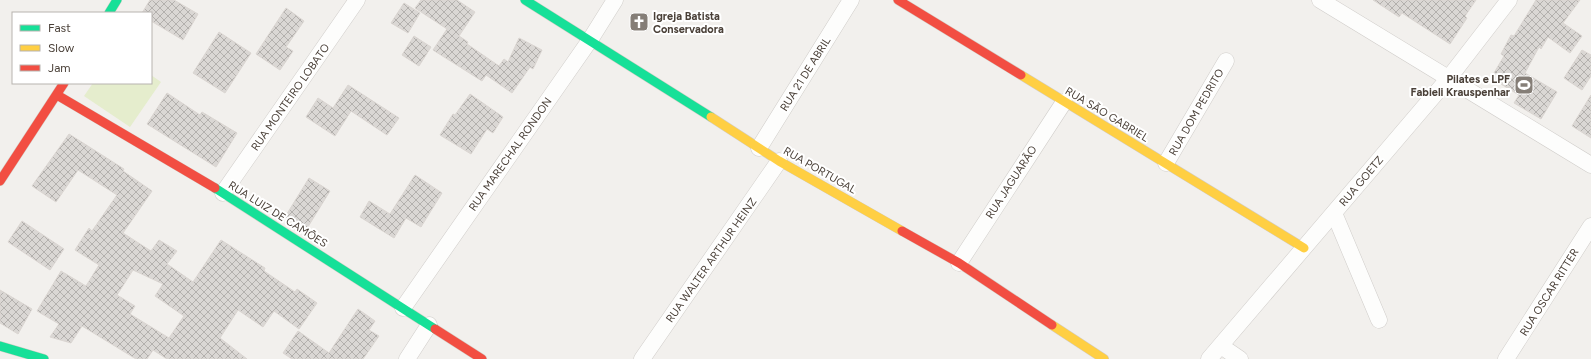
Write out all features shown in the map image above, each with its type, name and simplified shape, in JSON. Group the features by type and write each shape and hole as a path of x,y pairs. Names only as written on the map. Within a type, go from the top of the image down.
{"street":[{"path":"110,12 117,0"},
{"name":"RUA MONTEIRO LOBATO","path":"223,193 357,0"},
{"name":"RUA PORTUGAL","path":"525,0 779,161 959,263 1104,359"},
{"name":"RUA MARECHAL RONDON","path":"403,308 590,40 615,0"},
{"name":"RUA 21 DE ABRIL","path":"758,148 851,0"},
{"name":"RUA SÃO GABRIEL","path":"898,0 1304,248"},
{"path":"1320,0 1591,165"},
{"name":"RUA GOETZ","path":"1209,359 1448,79 1509,0"},
{"name":"RUA DOM PEDRITO","path":"1166,163 1226,61"},
{"path":"0,182 63,84"},
{"name":"RUA LUIZ DE CAMÕES","path":"57,95 223,193 482,359"},
{"name":"RUA JAGUARÃO","path":"959,263 1064,102"},
{"name":"RUA WALTER ARTHUR HEINZ","path":"642,359 779,161"},
{"path":"1334,213 1379,320"},
{"name":"RUA OSCAR RITTER","path":"1506,359 1591,226"},
{"path":"406,359 429,325"},
{"path":"0,346 44,359"},
{"path":"1221,346 1240,359"}],"green space":[{"path":"152,76 161,82 130,127 84,96 92,84 152,84"}],"building":[{"path":"150,0 174,0 198,14 183,40 152,22 152,12 143,12"},
{"path":"421,0 457,0 475,12 459,36 468,42 467,44 499,66 504,59 508,62 519,38 542,50 533,69 530,67 512,93 486,75 482,81 433,50 447,29 415,8"},
{"path":"1373,0 1476,0 1465,16 1467,18 1450,44 1402,13 1399,17"},
{"path":"1536,0 1580,0 1563,23 1582,36 1570,53 1548,37 1541,49 1539,47 1525,73 1557,92 1541,119 1514,103 1519,95 1491,78 1504,56 1501,54 1511,35 1514,36"},
{"path":"404,3 420,13 408,33 391,23"},
{"path":"286,8 304,21 286,47 293,51 280,70 256,54"},
{"path":"219,32 251,53 225,93 193,73"},
{"path":"414,36 431,47 419,66 402,55"},
{"path":"1582,50 1591,55 1591,76 1582,90 1564,78"},
{"path":"348,85 399,118 387,135 351,111 335,136 306,117 318,98 333,108"},
{"path":"167,93 200,115 202,112 237,133 216,167 147,124"},
{"path":"470,94 503,117 493,133 487,129 471,154 440,135 453,114 455,115"},
{"path":"1591,95 1591,138 1572,126"},
{"path":"69,134 124,169 123,171 152,191 123,233 151,251 159,240 177,251 167,264 193,282 221,240 265,268 264,271 295,292 297,289 317,303 299,329 274,311 263,327 238,310 220,338 247,359 167,359 153,350 147,359 136,359 82,326 71,343 50,337 59,324 37,311 61,271 86,286 99,265 75,250 89,228 92,231 117,195 78,170 56,202 32,186","holes":["133,270 163,284 155,296 184,316 169,338 130,314 135,306 117,295"]},
{"path":"415,175 442,193 421,227 406,218 394,238 360,217 369,201 390,214"},
{"path":"309,178 330,191 306,230 285,217"},
{"path":"22,221 64,249 50,270 8,242"},
{"path":"0,290 32,309 18,334 0,323"},
{"path":"358,309 375,321 369,330 379,336 363,359 292,359 283,353 298,331 329,353"}],"traffic: fast":[{"path":"110,12 117,0"},
{"path":"525,0 711,117"},
{"path":"215,188 435,329"},
{"path":"0,346 44,359"}],"traffic: slow":[{"path":"1021,75 1304,248"},
{"path":"711,117 779,161 902,231"},
{"path":"1052,325 1104,359"}],"traffic: jam":[{"path":"898,0 1021,75"},
{"path":"0,181 63,84"},
{"path":"57,95 215,188"},
{"path":"902,231 959,263 1052,325"},
{"path":"435,329 482,359"}],"place":[{"name":"Igreja Batista Conservadora","path":"639,22"},
{"name":"Pilates e LPF Fabieli Krauspenhar","path":"1524,85"}]}
